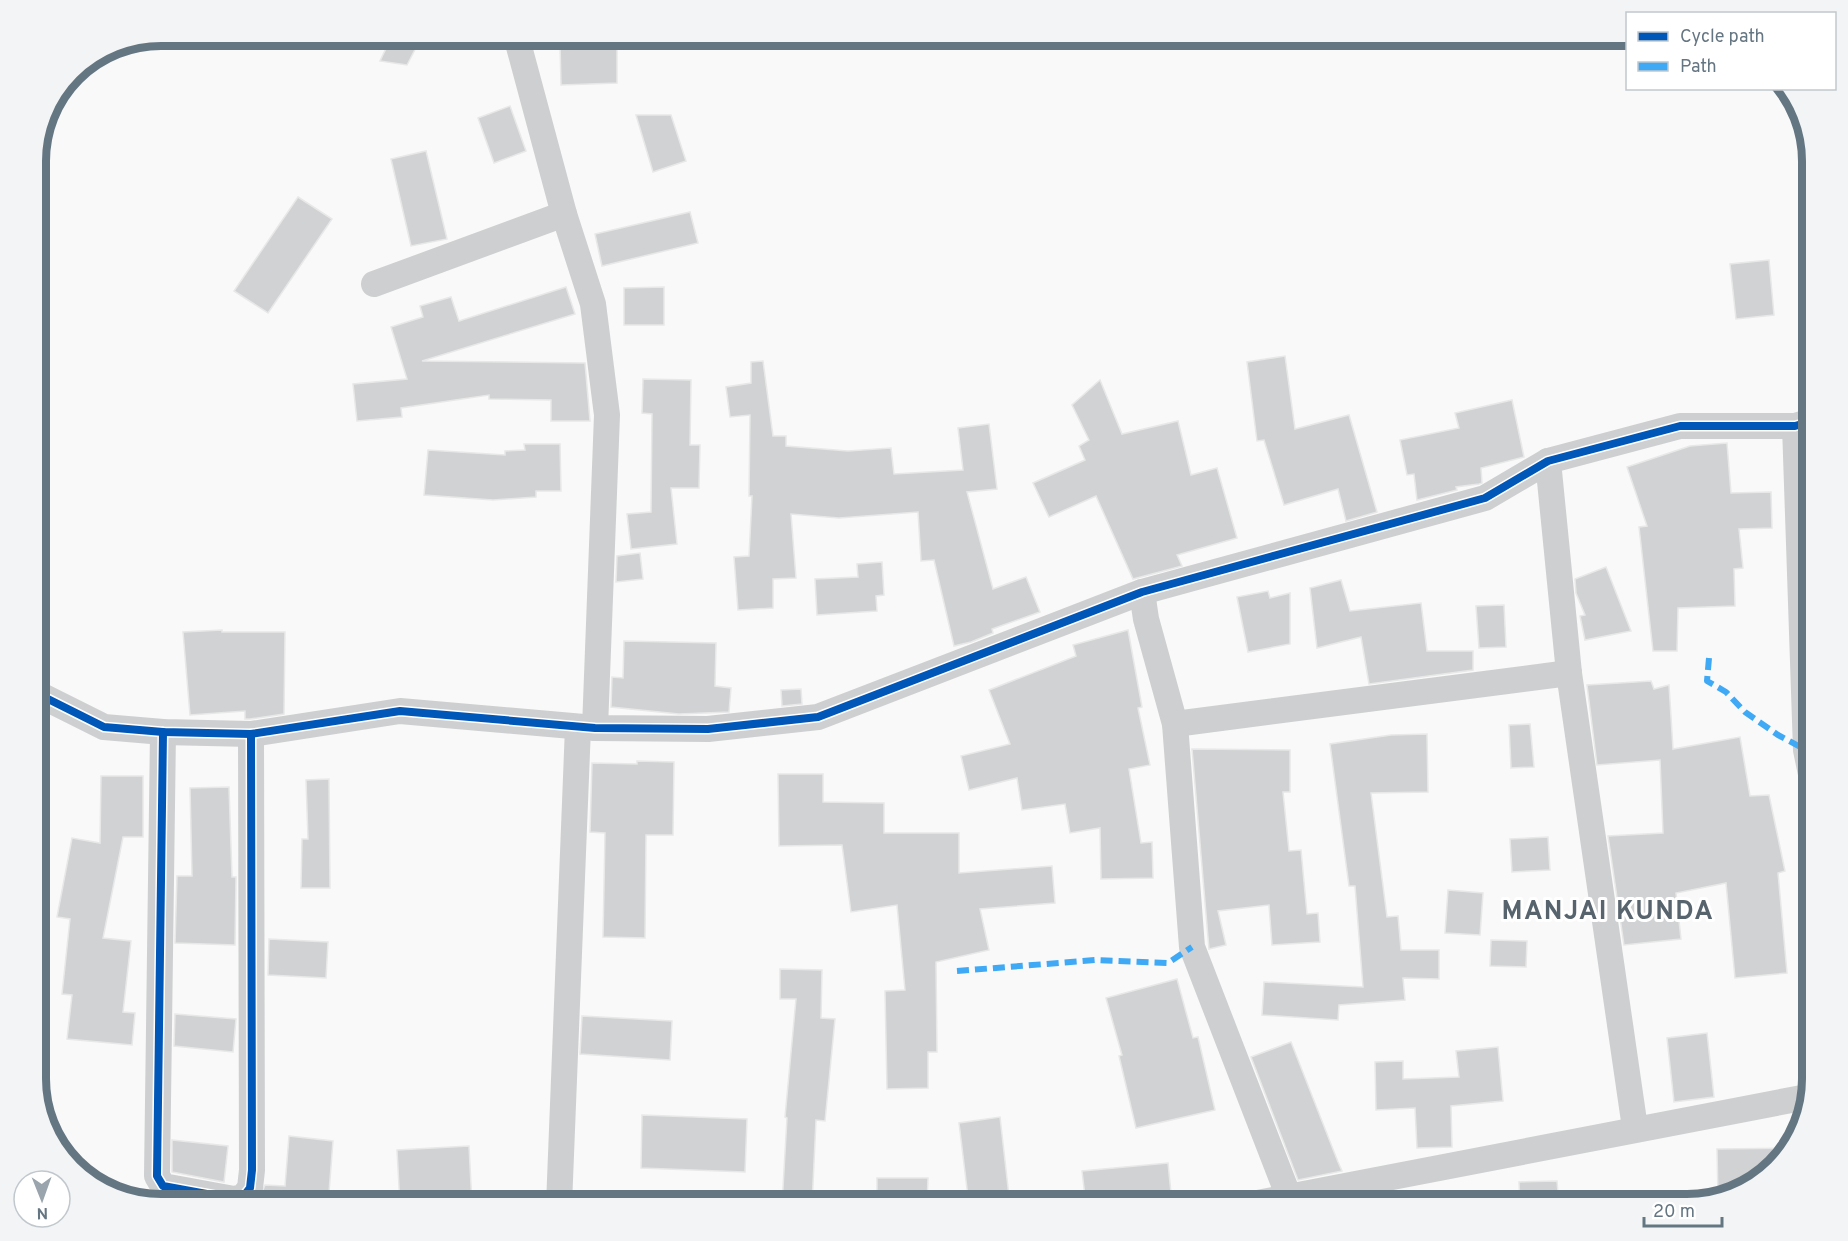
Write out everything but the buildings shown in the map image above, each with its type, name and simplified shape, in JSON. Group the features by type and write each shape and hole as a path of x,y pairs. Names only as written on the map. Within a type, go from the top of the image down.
{"street":[{"path":"519,47 564,214 593,304 607,414 560,1194"},
{"path":"374,284 564,214"},
{"path":"47,698 104,727 164,732 251,734 400,711 587,727 708,729 818,717 1142,592 1485,498 1548,460 1680,426 1802,423"},
{"path":"1548,460 1569,673 1635,1128"},
{"path":"1142,592 1146,619 1175,724 1192,947 1287,1194"},
{"path":"1175,724 1569,673"},
{"path":"164,732 157,1176 163,1186 210,1194"},
{"path":"245,1194 250,1188 252,1170 251,734"},
{"path":"1323,1194 1635,1128 1799,1098"}],"marked path":[{"path":"1709,658 1707,681 1726,692 1745,712 1778,735 1802,748"},
{"path":"957,971 1096,960 1168,963 1192,947"}],"cycle path":[{"path":"47,698 104,727 163,732 251,734 400,711 595,728 708,729 818,717 1142,592 1485,498 1548,461 1680,426 1795,426 1802,424"},
{"path":"163,732 157,1176 163,1186 207,1194"},
{"path":"245,1194 250,1188 252,1170 251,734"}],"district":[{"name":"MANJAI KUNDA","path":"1608,910"}]}
